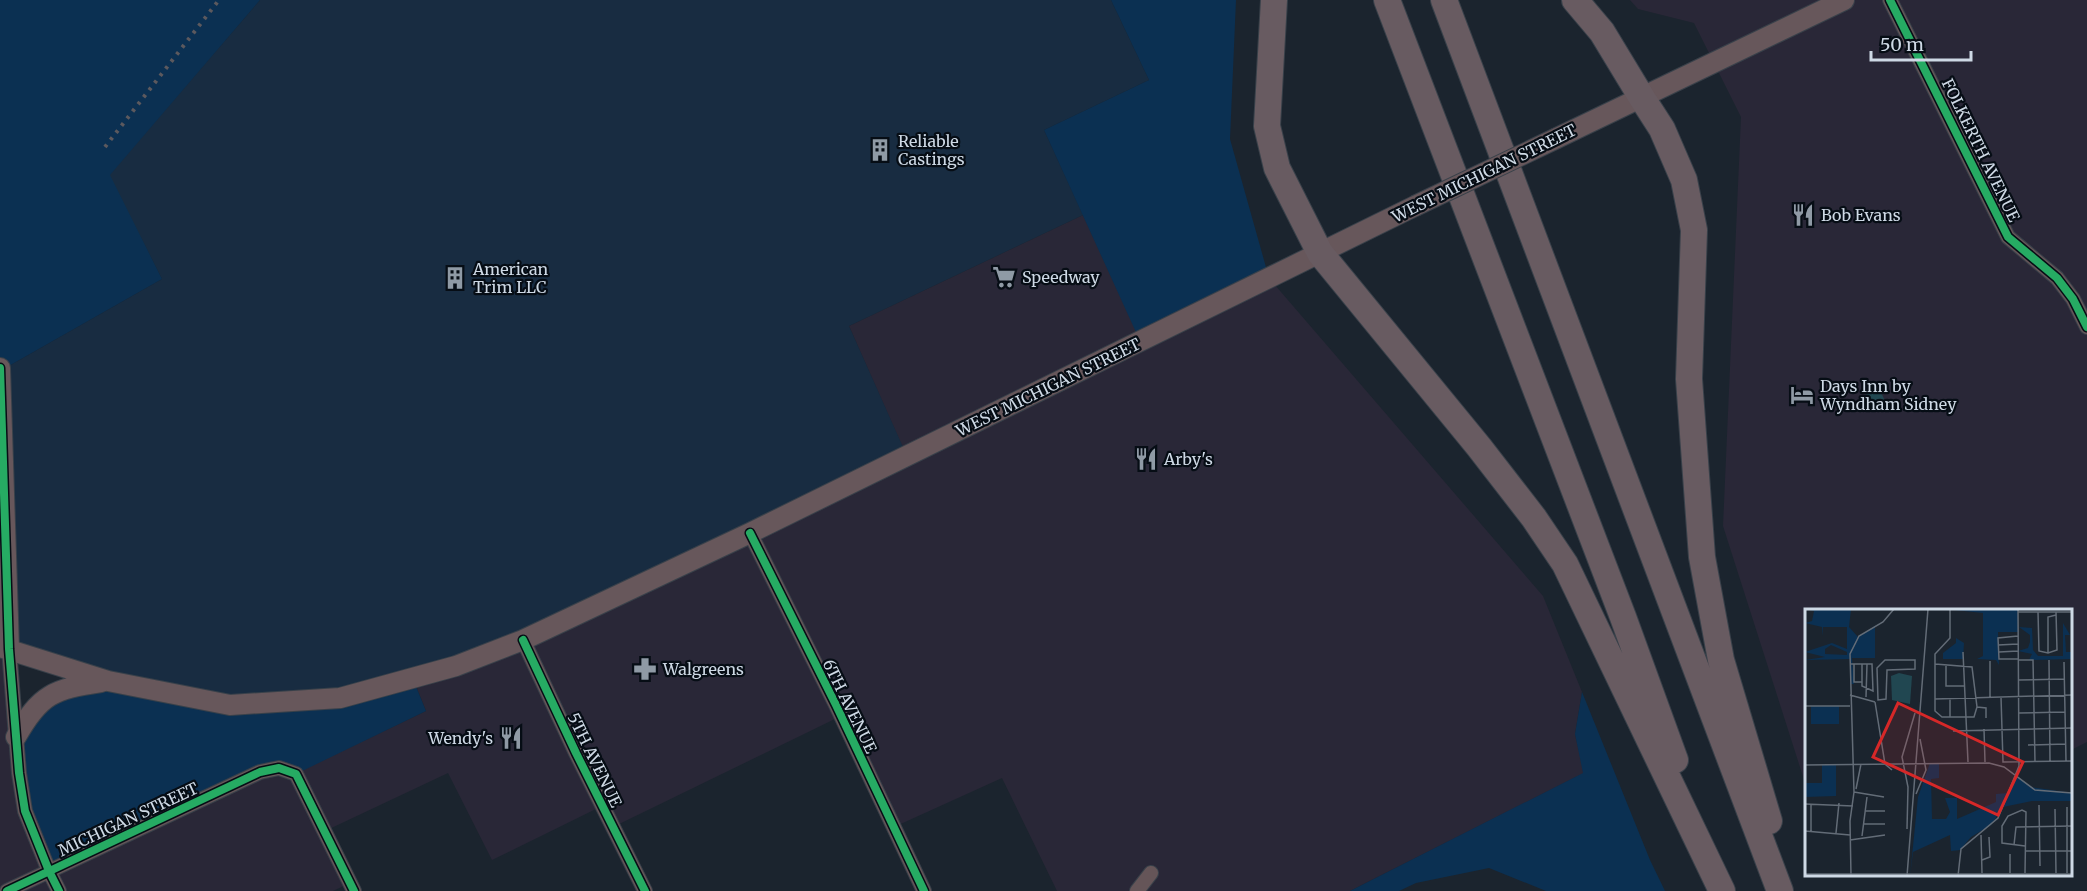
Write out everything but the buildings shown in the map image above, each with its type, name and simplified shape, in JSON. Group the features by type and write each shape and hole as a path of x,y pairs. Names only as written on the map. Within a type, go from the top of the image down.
{"highway":[{"path":"1274,0 1267,126 1277,168 1320,253 1479,447 1534,518 1564,564 1723,891"},
{"path":"1387,0 1623,617 1723,891"},
{"path":"1444,0 1780,891"},
{"path":"1575,0 1602,32 1662,129 1684,180 1694,230 1689,379 1702,557 1721,660 1762,792 1787,891"}],"main road":[{"name":"WEST MICHIGAN STREET","path":"108,681 230,705 340,698 456,666 523,640 750,533 1415,206 1844,0"},
{"path":"0,368 4,648 108,681"},
{"path":"16,737 29,715 45,698 69,687 108,681"}],"street":[{"name":"FOLKERTH AVENUE","path":"1890,0 2008,237 2057,278 2073,299 2087,327"},
{"name":"6TH AVENUE","path":"750,533 836,705 924,891"},
{"name":"5TH AVENUE","path":"523,640 645,891"},
{"path":"4,648 25,811 59,891"},
{"name":"MICHIGAN STREET","path":"7,891 260,772 279,768 296,774 354,891"},
{"path":"1137,891 1151,873"}],"shaded area":[{"path":"0,0 260,0 110,175 162,279 0,371"},
{"path":"260,0 1111,0 1149,80 1044,130 1083,215 849,326 907,456 413,679 230,705 9,649 0,371 162,279 109,175"},
{"path":"1111,0 1236,0 1230,139 1269,278 1140,341 1044,130 1149,80"},
{"path":"1630,0 2087,0 2087,742 2072,750 2072,609 1805,609 1805,783 1723,526 1741,117 1694,23 1638,9"},
{"path":"1083,215 1141,341 1269,278 1543,596 1582,692 1575,734 1584,773 1350,891 1057,891 1002,778 894,827 841,716 613,827 602,806 492,860 448,773 325,831 350,883 333,891 7,891 260,772 296,773 426,711 413,679 906,455 849,326"},
{"path":"1875,389 1881,392 1884,399 1891,402 1893,407 1877,410 1867,403 1866,395"},
{"path":"0,647 9,649 49,871 7,891 0,891"},
{"path":"413,679 426,711 296,774 279,768 49,871 25,811 16,737 29,715 108,681 230,705"},
{"path":"1582,692 1650,860 1665,891 1546,891 1489,868 1416,883 1399,891 1350,891 1583,773 1575,734"}],"railway":[{"path":"105,147 219,0"}],"cycle path":[{"path":"1890,0 2008,237 2057,278 2073,299 2087,327"},
{"path":"0,368 9,649 19,773 25,811 59,891"},
{"path":"750,533 836,705 924,891"},
{"path":"523,640 645,891"},
{"path":"7,891 260,772 279,768 296,774 354,891"}],"place":[{"name":"Reliable Castings","path":"880,150"},
{"name":"Bob Evans","path":"1803,215"},
{"name":"Speedway","path":"1004,277"},
{"name":"American Trim LLC","path":"455,278"},
{"name":"Days Inn by Wyndham Sidney","path":"1802,395"},
{"name":"Arby's","path":"1146,459"},
{"name":"Walgreens","path":"645,669"},
{"name":"Wendy's","path":"511,738"}]}
